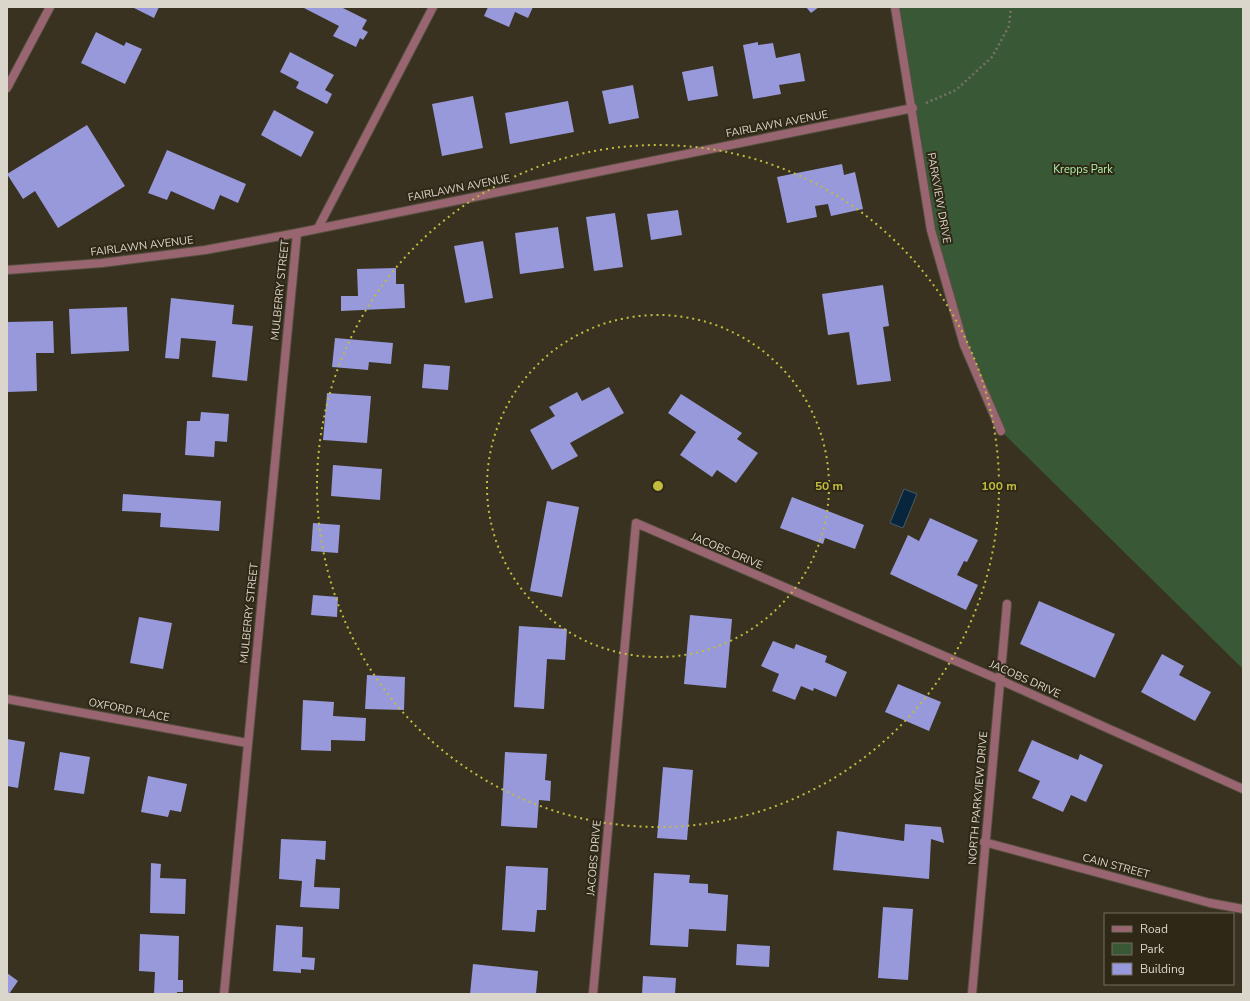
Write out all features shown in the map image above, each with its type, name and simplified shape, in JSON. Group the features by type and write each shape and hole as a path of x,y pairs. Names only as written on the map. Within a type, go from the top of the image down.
{"street":[{"path":"7,88 50,7"},
{"path":"318,228 432,7"},
{"name":"PARKVIEW DRIVE","path":"895,7 913,108 931,230 964,345 1001,431"},
{"name":"FAIRLAWN AVENUE","path":"7,270 102,263 205,250 297,233 913,108"},
{"name":"MULBERRY STREET","path":"224,994 297,233"},
{"name":"JACOBS DRIVE","path":"593,994 636,523 1000,680 1243,789"},
{"name":"NORTH PARKVIEW DRIVE","path":"972,994 984,842 1007,604"},
{"name":"OXFORD PLACE","path":"7,699 247,743"},
{"name":"CAIN STREET","path":"984,842 1210,903 1243,909"}],"path":[{"path":"913,108 956,90 992,57 1009,26 1011,7"}],"green space":[{"name":"Krepps Park","path":"895,7 1243,7 1243,669 1001,431 964,345 931,230"}],"water":[{"path":"904,489 917,494 903,528 890,523"}],"building":[{"path":"132,7 159,7 154,18"},
{"path":"302,7 341,7 367,20 362,29 368,32 363,40 360,38 356,47 333,36 339,26"},
{"path":"488,7 533,7 528,18 515,12 509,27 484,16"},
{"path":"806,7 819,7 811,13"},
{"path":"96,32 124,46 126,42 142,49 125,84 81,63"},
{"path":"758,42 758,45 773,43 776,58 800,53 805,81 779,85 781,94 753,99 743,45"},
{"path":"290,52 334,75 325,90 332,94 327,104 296,88 299,82 280,72"},
{"path":"713,66 718,96 688,101 682,72"},
{"path":"633,85 639,118 609,124 602,91"},
{"path":"473,96 483,148 442,156 432,104"},
{"path":"568,101 574,132 510,144 505,113"},
{"path":"274,110 314,132 301,157 261,135"},
{"path":"87,125 125,186 58,228 35,191 23,199 7,174"},
{"path":"167,150 246,184 238,203 220,195 214,210 171,191 167,200 148,193"},
{"path":"842,164 844,175 855,172 863,209 831,216 828,204 815,206 817,217 787,223 777,177"},
{"path":"678,210 682,235 651,240 647,214"},
{"path":"615,213 623,267 594,271 586,217"},
{"path":"558,227 564,268 520,274 515,233"},
{"path":"483,241 493,298 465,303 454,246"},
{"path":"396,268 396,284 404,284 405,308 341,311 341,296 358,296 357,269"},
{"path":"883,285 889,326 883,327 891,381 857,385 849,332 828,335 822,294"},
{"path":"171,298 234,305 232,324 253,326 247,381 212,377 216,341 181,338 179,359 165,358"},
{"path":"127,307 129,351 71,354 69,309"},
{"path":"53,321 54,353 36,353 37,391 8,392 7,322"},
{"path":"335,338 393,343 391,364 369,362 368,370 332,367"},
{"path":"424,364 450,366 448,390 422,388"},
{"path":"609,387 624,413 570,443 578,456 552,470 530,430 555,416 549,407 577,392 582,401"},
{"path":"327,393 371,396 367,443 323,440"},
{"path":"681,394 742,433 737,439 758,453 736,483 717,470 712,477 680,455 696,432 668,413"},
{"path":"201,412 229,414 227,442 215,441 214,457 185,455 187,421 200,421"},
{"path":"333,465 382,469 380,500 331,496"},
{"path":"123,494 221,501 219,531 160,527 161,513 122,511"},
{"path":"792,497 864,525 855,549 825,538 823,544 780,528"},
{"path":"547,501 579,507 562,597 530,591"},
{"path":"930,518 978,540 967,562 964,561 957,575 978,585 966,610 890,574 908,535 919,541"},
{"path":"313,523 340,525 338,553 311,551"},
{"path":"313,595 338,597 337,617 311,615"},
{"path":"1039,601 1115,634 1095,678 1020,644"},
{"path":"690,615 732,619 726,688 684,684"},
{"path":"139,617 172,623 163,669 130,663"},
{"path":"519,626 567,629 565,660 547,659 544,709 514,707"},
{"path":"773,641 794,649 796,644 827,656 825,662 847,672 836,697 814,688 813,691 801,686 795,700 772,691 779,674 761,666"},
{"path":"1162,654 1184,666 1179,675 1211,692 1195,721 1141,692"},
{"path":"367,675 405,677 404,710 365,709"},
{"path":"898,684 941,702 929,731 885,712"},
{"path":"303,700 334,702 333,716 366,718 365,741 331,740 331,751 301,750"},
{"path":"7,739 25,742 18,788 7,786"},
{"path":"1032,740 1078,760 1080,754 1103,765 1086,802 1071,795 1063,812 1032,798 1040,781 1018,771"},
{"path":"60,752 90,757 84,794 54,790"},
{"path":"505,752 547,754 545,780 551,781 550,801 539,800 537,828 501,826"},
{"path":"663,767 693,770 687,840 657,838"},
{"path":"148,776 187,784 181,812 170,810 168,817 141,812"},
{"path":"905,824 941,827 944,843 931,839 929,879 833,870 837,831 904,841"},
{"path":"281,839 326,841 325,860 316,859 314,887 340,888 339,909 300,907 302,881 279,879"},
{"path":"151,863 161,864 160,878 186,879 185,914 150,913"},
{"path":"506,866 548,868 546,910 537,910 535,932 502,930"},
{"path":"654,873 690,875 689,883 708,884 708,893 728,895 726,931 689,929 688,947 650,945"},
{"path":"883,907 913,909 908,980 878,978"},
{"path":"276,925 303,927 302,957 315,958 314,970 301,969 301,973 273,971"},
{"path":"140,934 179,936 178,980 183,980 183,992 177,992 177,994 154,994 155,972 139,971"},
{"path":"737,944 770,946 769,967 736,965"},
{"path":"473,964 538,971 536,994 470,994"},
{"path":"7,973 18,981 9,994 7,994"},
{"path":"643,976 676,978 675,994 642,994"}]}
